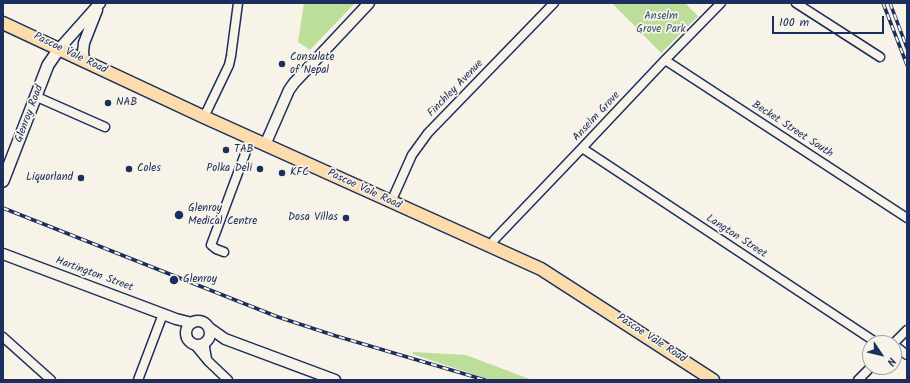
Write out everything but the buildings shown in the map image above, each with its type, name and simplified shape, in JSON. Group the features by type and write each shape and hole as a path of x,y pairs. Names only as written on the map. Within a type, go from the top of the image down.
{"main road":[{"name":"Pascoe Vale Road","path":"3,23 204,117 548,273 713,380"},
{"name":"Glenroy Road","path":"3,181 5,170 37,97 48,65 59,49"}],"street":[{"path":"59,49 100,3"},
{"path":"84,60 82,52 84,43 100,3"},
{"path":"204,117 231,56 238,3"},
{"path":"265,144 289,90 294,83 369,3"},
{"name":"Finchley Avenue","path":"391,202 412,155 428,133 554,3"},
{"name":"Anselm Grove","path":"491,247 496,238 721,3"},
{"path":"796,3 880,57"},
{"name":"Becket Street South","path":"665,60 907,218"},
{"path":"37,97 105,127"},
{"path":"224,252 211,245 251,138"},
{"name":"Langton Street","path":"582,148 865,335"},
{"name":"Hartington Street","path":"3,254 176,319 192,323"},
{"path":"138,380 163,314"},
{"path":"176,319 184,327 188,339 228,380"},
{"path":"186,332 189,325 199,321 203,322 225,339"},
{"path":"208,327 210,334 206,341 206,358 209,362"},
{"path":"3,337 51,380"},
{"path":"194,344 202,344 206,341 218,338 225,339 335,380"}],"green space":[{"path":"304,3 355,3 310,50 298,42"},
{"name":"Anselm Grove Park","path":"612,3 685,3 698,16 661,53"},
{"path":"413,352 466,355 532,380 491,380 412,354"}],"railway":[{"path":"883,3 907,65"},
{"path":"890,3 907,48"},
{"path":"3,208 278,317 336,336 485,380"}],"place":[{"name":"Consulate of Nepal","path":"282,64"},
{"name":"NAB","path":"108,103"},
{"name":"TAB","path":"226,150"},
{"name":"Coles","path":"129,169"},
{"name":"Polka Deli","path":"260,169"},
{"name":"KFC","path":"282,173"},
{"name":"Liquorland","path":"81,178"},
{"name":"Glenroy Medical Centre","path":"179,215"},
{"name":"Dosa Villas","path":"346,218"},
{"name":"Glenroy","path":"174,280"}]}
